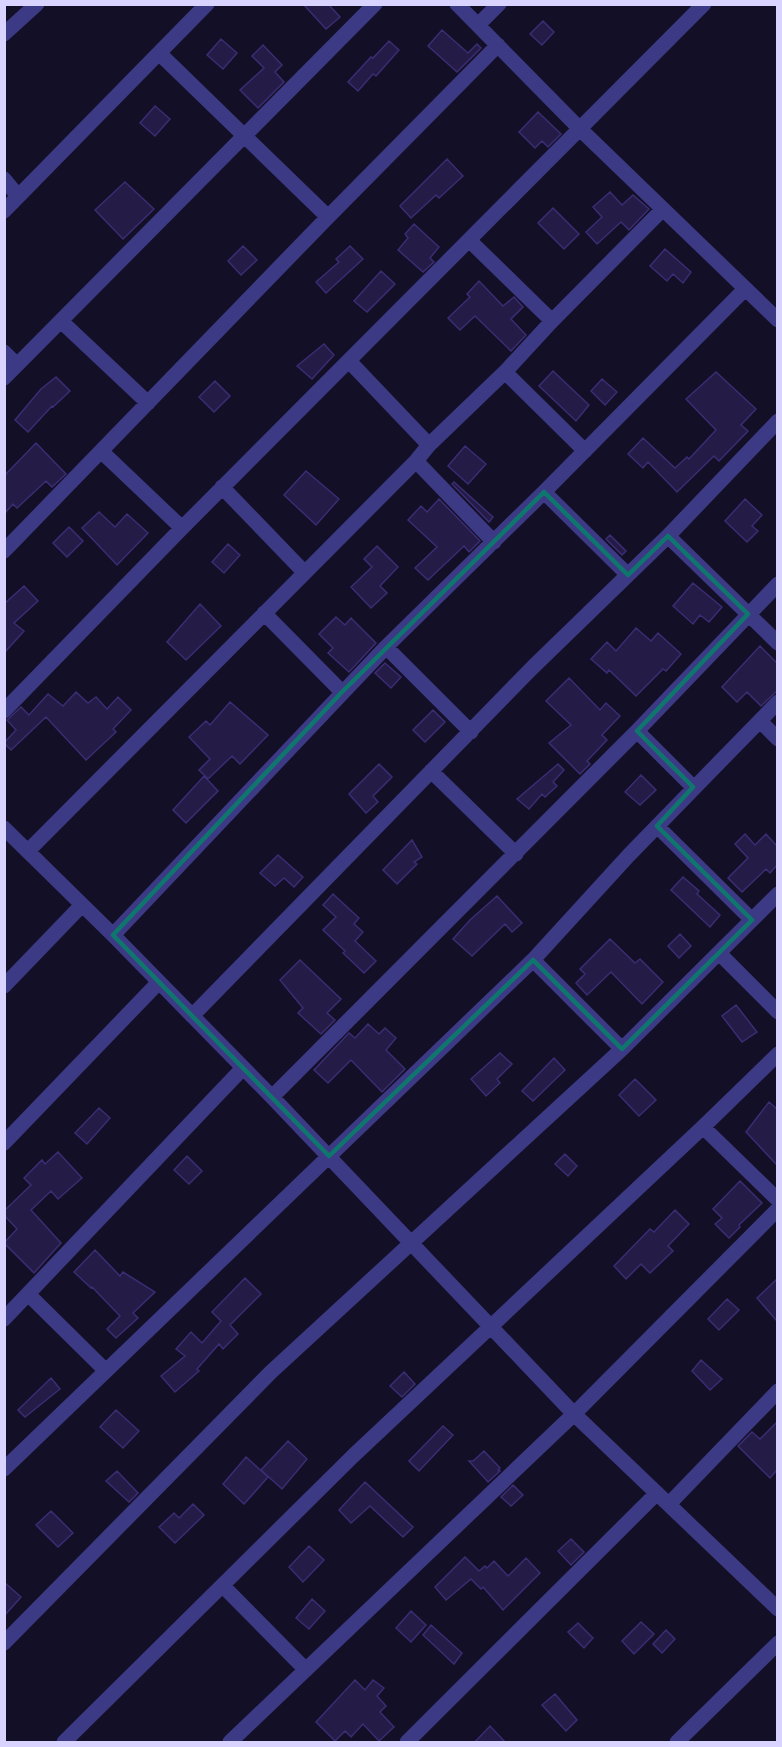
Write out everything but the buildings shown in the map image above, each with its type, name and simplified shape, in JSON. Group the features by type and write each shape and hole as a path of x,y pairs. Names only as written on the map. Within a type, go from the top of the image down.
{"street":[{"path":"4,34 37,4"},
{"path":"4,211 207,4"},
{"path":"4,378 375,4"},
{"path":"457,4 580,129 777,320"},
{"path":"478,25 499,4"},
{"path":"4,711 182,528 704,4"},
{"path":"4,551 498,45"},
{"path":"159,53 328,217"},
{"path":"4,179 18,196"},
{"path":"28,852 416,461 429,445 505,372 663,209"},
{"path":"469,240 552,321"},
{"path":"113,935 386,647 494,542 745,289"},
{"path":"62,322 148,403"},
{"path":"4,352 17,365"},
{"path":"349,361 429,445"},
{"path":"505,372 585,451"},
{"path":"192,1016 533,667 668,536 777,421"},
{"path":"102,452 182,528"},
{"path":"416,461 494,542"},
{"path":"222,488 304,572"},
{"path":"544,492 628,575"},
{"path":"668,536 777,643"},
{"path":"272,1097 516,854 777,584"},
{"path":"264,613 342,692"},
{"path":"386,647 471,732"},
{"path":"4,1469 533,960 657,826 777,702"},
{"path":"760,721 777,739"},
{"path":"637,731 693,788"},
{"path":"432,771 516,854"},
{"path":"657,826 752,920"},
{"path":"4,828 272,1097 574,1414 777,1609"},
{"path":"4,1643 271,1372 622,1049 777,894"},
{"path":"4,986 82,905"},
{"path":"719,953 777,1012"},
{"path":"533,960 622,1049"},
{"path":"4,1143 158,983"},
{"path":"64,1743 353,1456 703,1127 777,1054"},
{"path":"4,1319 243,1068"},
{"path":"703,1127 777,1200"},
{"path":"230,1743 574,1414 777,1209"},
{"path":"29,1295 106,1371"},
{"path":"669,1504 777,1390"},
{"path":"407,1743 657,1493"},
{"path":"223,1586 306,1670"},
{"path":"677,1743 777,1643"}],"highlighted area":[{"path":"544,492 628,575 668,536 748,614 637,731 693,787 657,826 752,920 622,1049 533,960 329,1156 113,935 342,692"}]}
